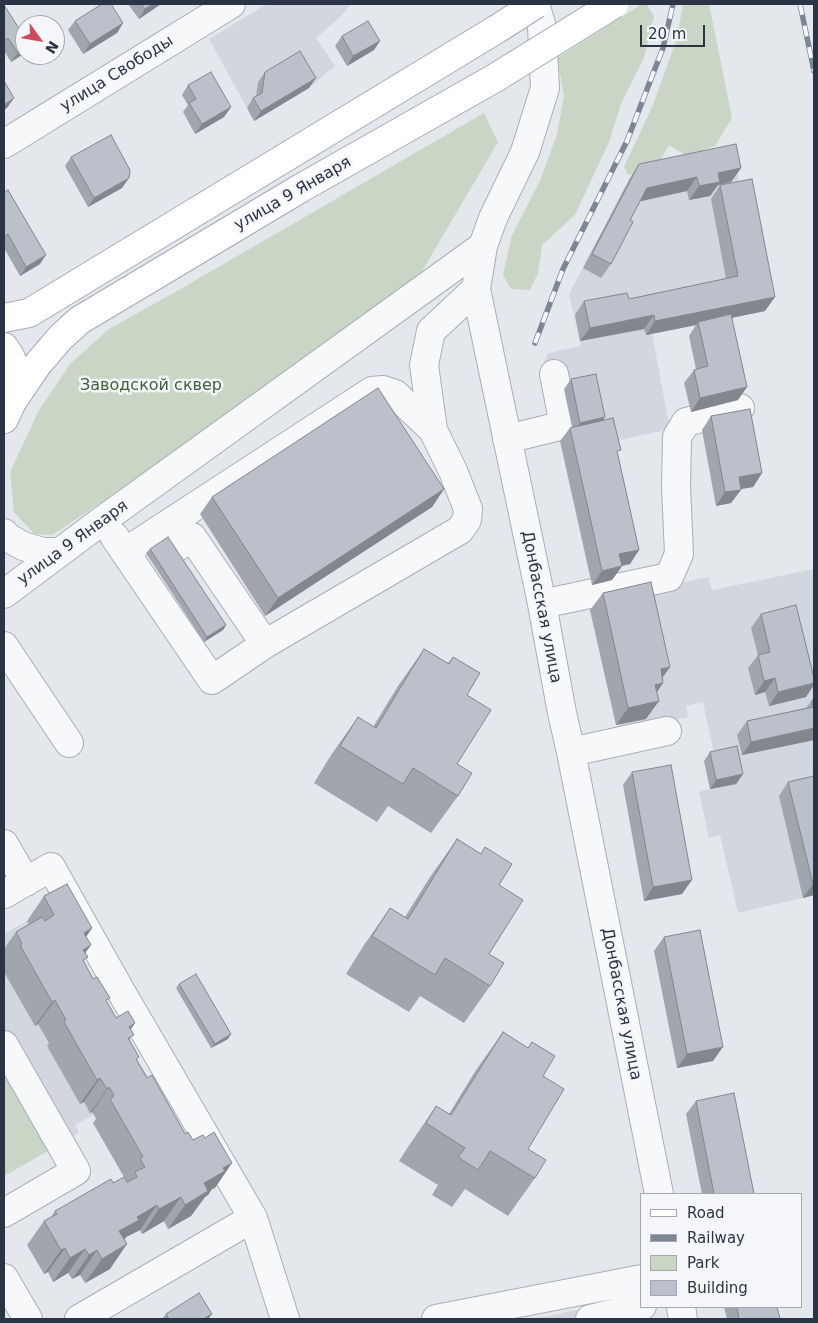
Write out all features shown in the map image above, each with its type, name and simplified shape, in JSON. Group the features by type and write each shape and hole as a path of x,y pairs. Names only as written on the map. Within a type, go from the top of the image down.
{"main road":[{"name":"улица 9 Января","path":"8,410 37,365 61,337 80,320 301,188 495,78 614,4"},
{"path":"16,315 497,29 538,12"},
{"path":"4,347 14,366 15,389 8,410"}],"street":[{"name":"улица Свободы","path":"4,144 231,4"},
{"name":"Донбасская улица","path":"538,12 545,88 524,152 493,218 483,246 476,289 542,604 659,1193"},
{"name":"улица 9 Января","path":"4,594 103,520 483,246"},
{"path":"432,430 424,365 431,331 476,289"},
{"path":"507,439 564,425 554,374"},
{"path":"383,390 395,394 432,430 453,471 468,509 467,520 460,530 265,644 212,680 186,594 372,391 383,390"},
{"path":"542,604 669,576 680,554 676,487 677,437 686,422 740,408"},
{"path":"103,520 186,594 265,644"},
{"path":"4,533 7,537 23,546 43,552 60,552"},
{"path":"4,646 69,743"},
{"path":"571,752 667,731"},
{"path":"4,844 15,888 50,867 253,1218 285,1319"},
{"path":"4,1045 76,1171 4,1213"},
{"path":"79,1319 253,1218"},
{"path":"4,1278 28,1319"},
{"path":"436,1319 640,1279"},
{"path":"590,1319 640,1306"}],"shaded area":[{"path":"267,4 351,4 340,17 316,38 335,66 309,88 254,121 209,39"},
{"path":"734,156 765,311 652,334 670,429 606,443 560,441 544,364 548,353 581,346 569,294 630,178"},
{"path":"814,569 814,895 738,913 720,835 709,838 699,792 710,789 704,761 715,758 703,702 686,706 688,717 620,731 619,725 616,725 590,610 597,609 595,600 709,577 712,590"},
{"path":"50,908 127,1096 75,1125 79,1133 4,1176 4,934"},
{"path":"638,1297 643,1319 534,1319"}],"green space":[{"path":"642,4 646,4 654,16 644,58 621,104 609,142 575,215 542,245 538,273 530,290 511,289 503,275 512,235 540,181 557,134 564,96 557,58"},
{"path":"683,4 709,4 732,118 715,146 687,156 669,145 656,168 628,175 624,167 653,105 677,38"},
{"name":"Заводской сквер","path":"484,113 498,142 414,285 356,335 52,535 34,534 14,512 10,472 39,410 71,363 109,329"},
{"path":"4,1068 51,1149 4,1176"}],"building":[{"path":"102,4 111,4 123,23 90,44 75,21"},
{"path":"141,4 153,4 145,9"},
{"path":"4,5 15,22 15,48 8,38 4,41"},
{"path":"368,21 380,41 353,56 342,36"},
{"path":"300,51 316,78 261,111 253,98 262,93 265,72"},
{"path":"211,72 231,107 202,124 189,103 196,99 188,85"},
{"path":"4,81 14,98 4,105"},
{"path":"111,135 130,170 129,178 94,198 71,157"},
{"path":"736,144 741,168 718,173 720,182 699,186 697,177 647,188 630,220 633,222 611,264 592,254 639,164"},
{"path":"752,179 775,297 655,321 654,315 590,328 584,301 627,293 629,299 738,276 720,185"},
{"path":"8,190 46,255 26,267 8,234 4,237 4,192"},
{"path":"731,314 747,387 700,398 694,370 708,366 698,322"},
{"path":"596,374 605,417 580,423 571,379"},
{"path":"378,388 444,489 278,598 212,497"},
{"path":"750,409 762,473 739,477 741,490 725,492 711,416"},
{"path":"613,418 621,450 617,451 639,550 619,554 622,566 602,571 570,428"},
{"path":"168,537 226,625 207,637 150,549"},
{"path":"651,582 670,667 661,669 663,683 655,685 659,701 628,708 603,593"},
{"path":"796,605 814,683 778,692 775,678 764,681 758,655 770,652 761,614"},
{"path":"424,649 449,664 453,657 480,673 467,695 491,710 457,764 472,773 458,796 413,768 403,784 340,746 358,717 376,728"},
{"path":"814,699 814,728 751,742 747,721 813,707 812,700"},
{"path":"737,746 743,774 716,780 710,752"},
{"path":"671,765 692,880 653,887 632,772"},
{"path":"814,776 814,884 813,884 788,782"},
{"path":"457,839 481,854 485,847 512,864 499,885 523,900 489,954 504,963 490,986 445,958 435,975 372,936 390,908 408,919"},
{"path":"67,884 92,928 84,933 91,945 83,950 88,957 83,960 93,979 97,977 110,998 106,1000 116,1018 128,1011 135,1023 129,1027 134,1035 128,1038 139,1057 136,1059 147,1078 152,1075 185,1134 188,1132 193,1140 203,1135 205,1138 214,1132 232,1163 223,1168 225,1171 204,1183 208,1191 185,1205 181,1197 159,1209 157,1205 137,1217 139,1220 119,1231 127,1244 102,1259 97,1250 89,1255 85,1249 70,1258 65,1248 61,1250 44,1221 57,1214 55,1211 111,1179 113,1183 124,1177 127,1182 137,1177 135,1172 145,1167 140,1159 143,1157 110,1099 114,1096 111,1090 109,1087 107,1089 100,1078 97,1080 64,1022 66,1020 55,1000 52,1002 20,945 22,944 16,932 42,917 45,921 54,915 44,896"},
{"path":"700,930 723,1047 687,1054 664,937"},
{"path":"196,974 231,1034 215,1044 179,984"},
{"path":"503,1032 528,1048 532,1042 555,1056 543,1076 564,1089 528,1149 546,1160 535,1178 490,1151 478,1170 458,1157 465,1148 426,1123 436,1106 451,1115"},
{"path":"734,1093 754,1193 714,1193 696,1101"},
{"path":"199,1293 212,1314 203,1319 169,1319 166,1314"},
{"path":"737,1308 777,1308 780,1319 739,1319"}],"railway":[{"path":"535,343 563,269 627,141 663,48 673,4"},
{"path":"800,4 814,71"}]}
